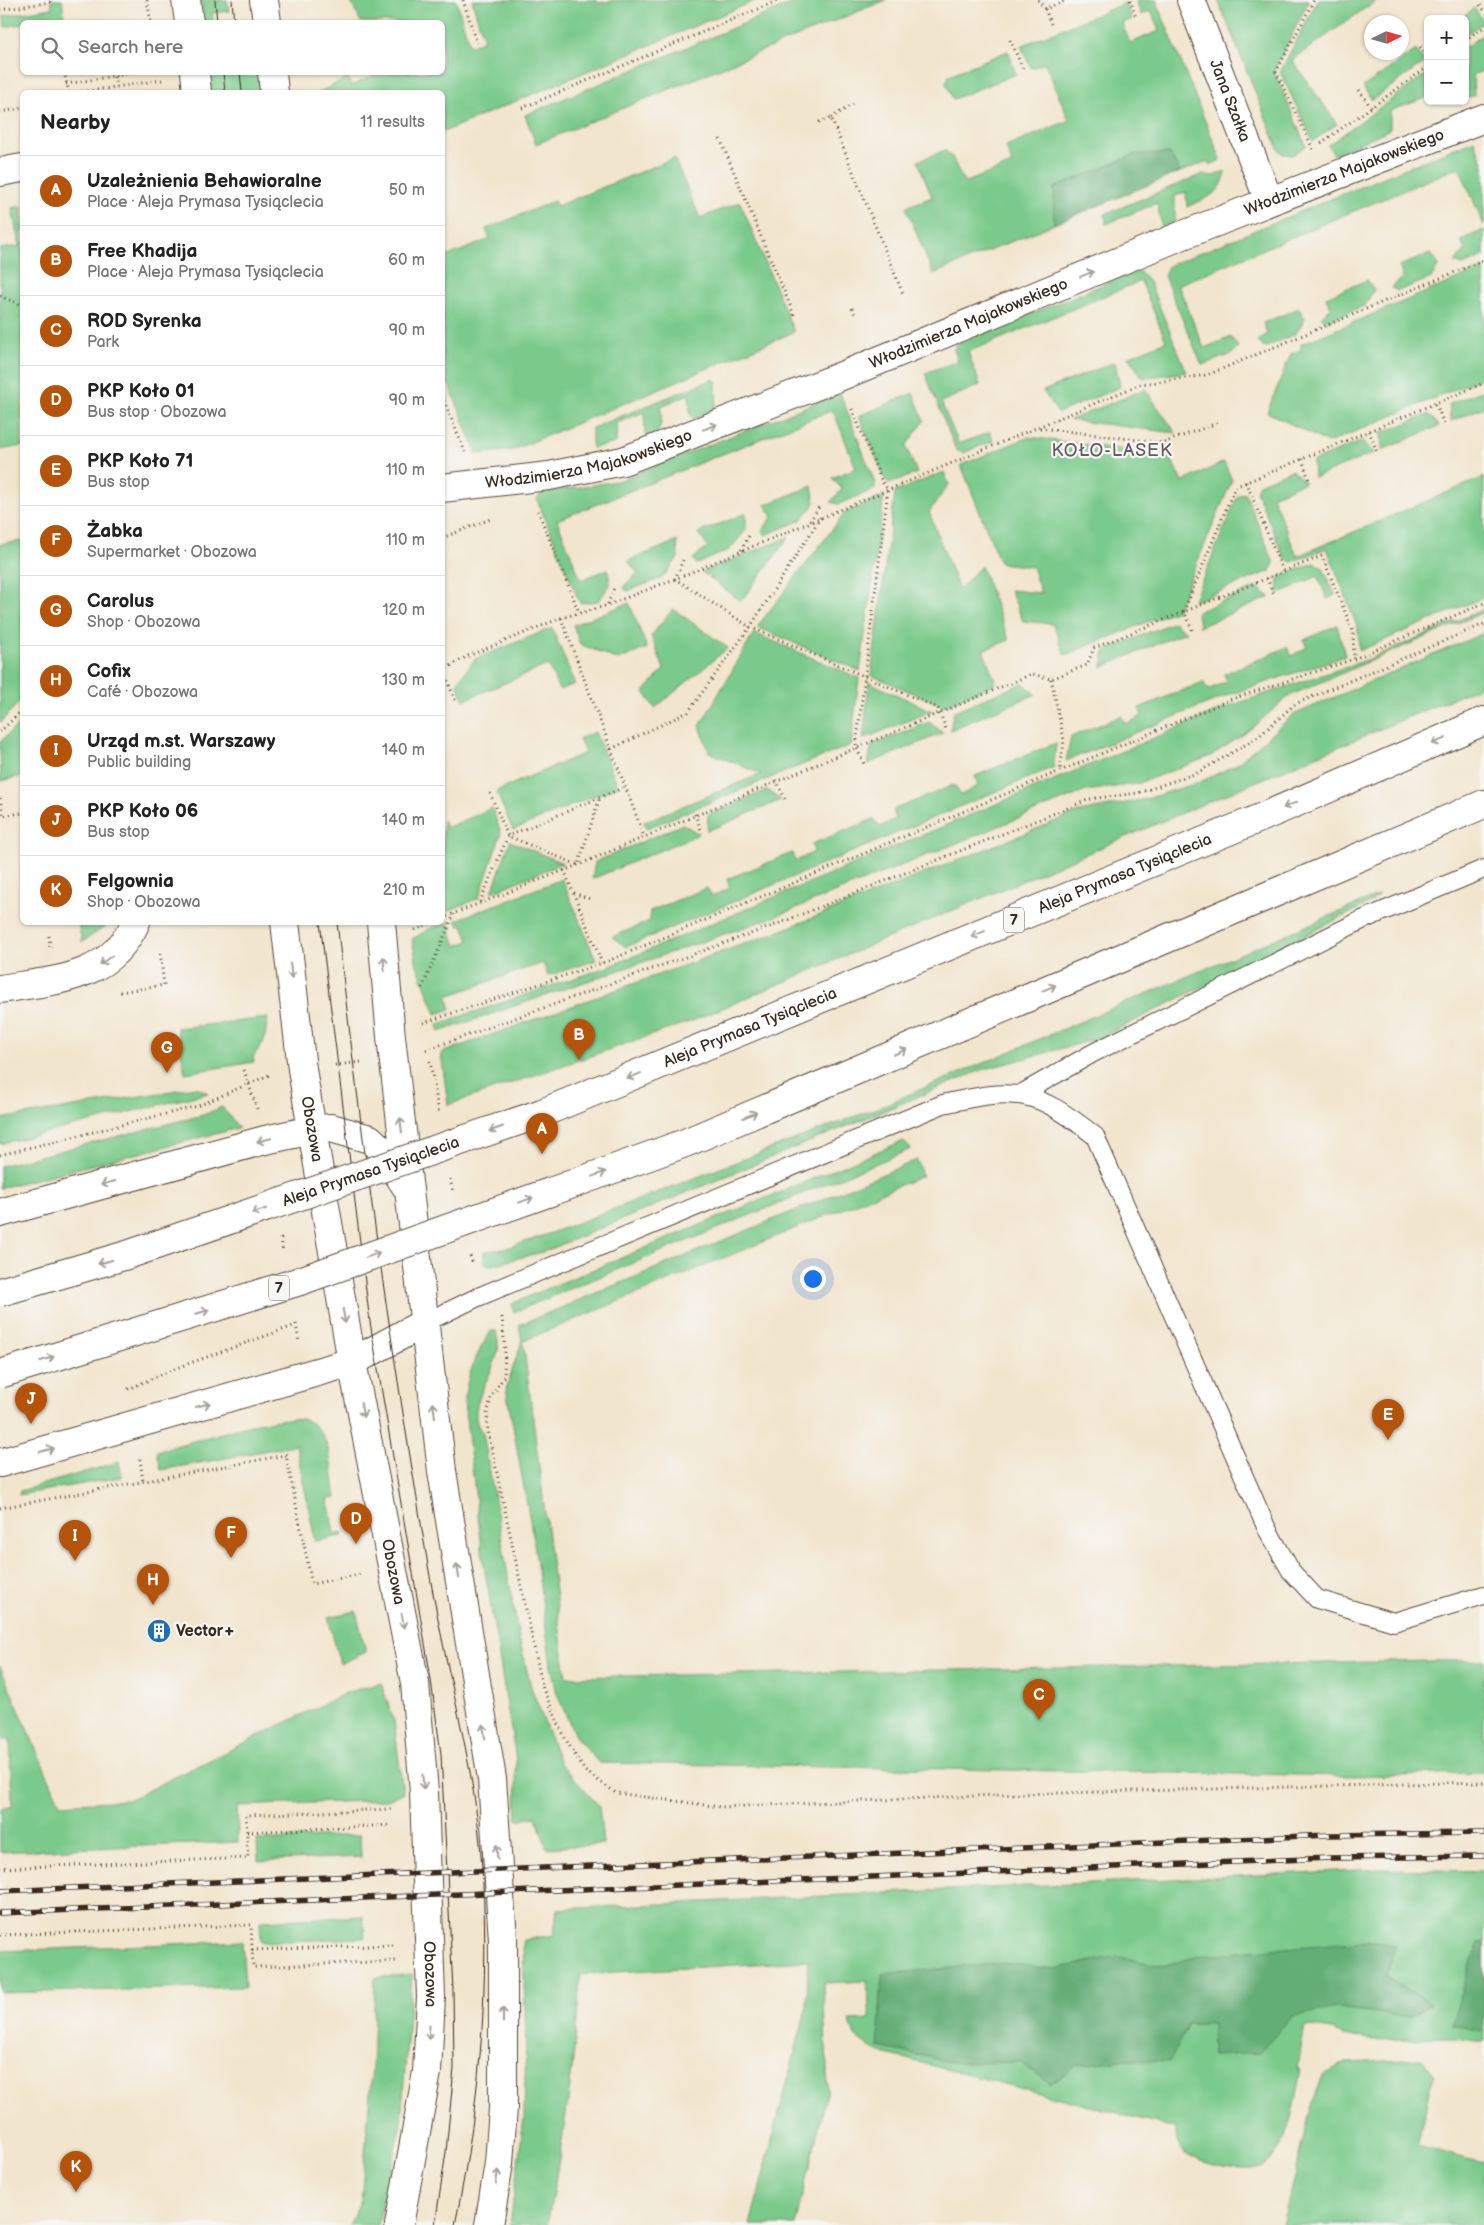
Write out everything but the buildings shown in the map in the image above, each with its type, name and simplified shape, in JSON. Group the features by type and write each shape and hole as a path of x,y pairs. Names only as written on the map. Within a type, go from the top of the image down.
{"street":[{"path":"186,0 189,20"},
{"path":"264,0 267,20"},
{"name":"Jana Szałka","path":"1191,0 1269,201"},
{"path":"195,75 197,90"},
{"path":"272,75 274,90"},
{"name":"Włodzimierza Majakowskiego","path":"445,488 524,479 623,461 839,377 1269,201 1484,118"},
{"path":"0,172 20,168"},
{"name":"Aleja Prymasa Tysiąclecia","path":"0,1292 136,1252 542,1114 1256,820 1484,722"},
{"name":"7","path":"0,1374 297,1282 685,1143 1484,804"},
{"path":"0,989 80,975 107,962 128,939 135,925"},
{"name":"Obozowa","path":"285,925 302,1070 312,1130 352,1362 415,1683 424,1792 432,1997 427,2072 399,2225"},
{"path":"380,925 393,1058 442,1470 492,1779 502,1940 503,2108 499,2163 490,2225"},
{"path":"0,1213 255,1142 331,1128 370,1139 382,1150 409,1191"},
{"path":"0,1463 352,1362 424,1323"}],"lane":[{"path":"1021,1094 1093,1053 1362,920 1484,869"},
{"path":"424,1323 441,1313 943,1104 980,1095 1021,1094 1057,1108 1095,1136 1267,1529 1291,1571 1317,1599 1394,1622 1484,1595"}],"path":[{"path":"0,10 50,2 49,0"},
{"path":"147,0 151,20"},
{"path":"464,0 477,43"},
{"path":"522,108 779,0"},
{"path":"1038,0 1045,9 1051,24"},
{"path":"1045,9 1067,0"},
{"path":"1130,0 1136,17"},
{"path":"1313,149 1276,72 1314,0"},
{"path":"1480,6 1484,10"},
{"path":"1469,37 1484,27"},
{"path":"1010,40 1024,71"},
{"path":"1420,47 1424,52"},
{"path":"1307,154 1424,69"},
{"path":"64,75 68,90"},
{"path":"66,84 109,75"},
{"path":"114,75 116,87"},
{"path":"96,90 164,80"},
{"path":"1359,90 1371,107"},
{"path":"819,122 831,118 853,104"},
{"path":"0,112 20,108"},
{"path":"831,118 903,294"},
{"path":"720,138 795,317"},
{"path":"445,670 468,656 561,618 608,605 675,579 822,516 1040,428 1141,384 1207,375 1484,260"},
{"path":"0,296 20,304"},
{"path":"852,308 856,317"},
{"path":"839,377 882,482 888,490 856,747 865,766"},
{"path":"1192,630 1184,611 1235,487 1484,383"},
{"path":"445,403 466,455"},
{"path":"1436,404 1444,424"},
{"path":"1040,428 1163,444 1218,423"},
{"path":"1369,431 1377,452"},
{"path":"1302,459 1309,480"},
{"path":"524,479 579,612"},
{"path":"1246,482 1283,572"},
{"path":"810,522 819,507"},
{"path":"611,749 688,712 750,628 822,516"},
{"path":"445,537 496,517"},
{"path":"741,551 750,534"},
{"path":"445,917 578,865 695,814 940,713 1031,671 1051,679 1087,665 1094,648 1322,556 1353,631 1354,659"},
{"path":"675,579 683,560"},
{"path":"1267,578 1274,596"},
{"path":"675,579 750,628 938,708 947,732"},
{"path":"608,605 614,588"},
{"path":"424,1032 422,1024 602,963 1228,700 1354,659 1484,603"},
{"path":"561,618 644,836"},
{"path":"428,1049 775,925 1090,798 1138,793 1197,773 1257,738 1295,704 1484,624"},
{"path":"445,676 456,703"},
{"path":"1051,679 1064,740 1060,771"},
{"path":"0,732 20,712"},
{"path":"776,780 785,799"},
{"path":"480,902 508,836 625,787"},
{"path":"490,793 508,836 578,865"},
{"path":"578,865 600,797"},
{"path":"0,798 1,816 20,813"},
{"path":"695,814 702,833"},
{"path":"564,870 602,963"},
{"path":"573,892 590,899"},
{"path":"421,992 455,913"},
{"path":"406,934 426,925"},
{"path":"426,1040 439,1116"},
{"path":"0,1155 198,1106 279,1073 393,1058"},
{"path":"244,1070 259,1116"},
{"path":"449,1174 453,1193"},
{"path":"468,1248 472,1264"},
{"path":"496,1290 504,1325 506,1350 504,1376 491,1398 487,1414 488,1432 543,1689 566,1740 585,1771 616,1793 720,1807 1020,1794 1484,1782"},
{"path":"120,1392 179,1367 296,1325"},
{"path":"138,1451 144,1482"},
{"path":"0,1508 286,1455 312,1584 361,1574"},
{"path":"0,1868 248,1858 246,1815 401,1809"},
{"path":"247,1832 396,1825"},
{"path":"0,1935 251,1925 253,1967 397,1961"},
{"path":"252,1950 397,1945"}],"green space":[{"path":"51,0 62,0 65,20 20,20 20,24 5,27 4,16 52,8"},
{"path":"201,0 227,0 229,11 212,13 213,20 203,20"},
{"path":"350,0 456,0 470,46 484,40 472,0 596,0 598,3 619,0 757,0 445,131 445,90 323,90 348,78 351,86 376,75 445,75 445,20 360,20"},
{"path":"800,0 886,0 536,144 525,115"},
{"path":"1136,0 1156,0 1221,160 1210,165 1208,161 1180,172 1169,153 1054,188 1054,224 933,274 906,207 932,197 918,161 945,150 952,157 964,183 1012,164 1006,147 1069,120 1045,63 1031,68 1021,46 1125,3 1132,19 1122,23 1130,43 1159,31 1151,11 1141,15"},
{"path":"1218,0 1309,0 1274,71 1306,146 1292,155 1283,154 1278,148"},
{"path":"1318,0 1377,0 1292,60 1337,124 1313,141 1280,72"},
{"path":"1474,8 1484,22 1469,32 1469,15 1465,15"},
{"path":"1484,34 1484,70 1473,75 1474,96 1469,97 1469,60 1469,44"},
{"path":"1416,50 1424,63 1372,100 1363,87 1402,60 1409,60 1409,55"},
{"path":"1008,51 1016,74 953,99 946,83 949,75"},
{"path":"208,75 259,75 261,90 211,90"},
{"path":"1424,76 1424,98 1390,111 1390,129 1334,155 1328,145"},
{"path":"1474,140 1484,165 1484,225 1459,167 1178,285 1204,348 1231,337 1238,347 1232,354 1202,365 1164,276 1168,266"},
{"path":"1169,153 1180,172 1054,224 1054,188 1136,154"},
{"path":"674,158 700,218 740,202 794,332 513,450 477,454 448,382 445,384 445,257 490,239 486,229 554,201 557,206"},
{"path":"1225,171 1224,179 1218,190 1207,198 1187,207 1186,192 1175,196 1175,223 1162,227 1157,203 1106,224 1105,214 1203,174 1213,176"},
{"path":"20,206 20,446 0,450 0,249 19,246 12,208"},
{"path":"1484,230 1484,256 1463,265 1455,262 1465,250 1461,240"},
{"path":"1430,254 1439,265 1431,278 1398,291 1391,288 1403,277 1399,266"},
{"path":"1484,268 1484,377 1328,443 1267,412 1291,354 1301,350 1301,344"},
{"path":"1140,272 1149,282 1187,372 1143,378 1128,357 1166,341 1141,281 968,352 980,385 941,402 959,444 990,432 993,441 963,453 956,450 925,373 958,361 954,350 956,344 1129,274"},
{"path":"1367,280 1374,290 1364,306 1328,321 1321,317 1330,308 1326,297"},
{"path":"1299,308 1305,319 1295,334 1264,348 1257,341 1267,334 1263,323"},
{"path":"1115,362 1120,387 1058,413 1043,391"},
{"path":"713,379 716,381 716,403 713,412 694,419 690,414 689,394 661,406 659,429 648,438 645,435 644,412 617,423 616,443 592,448 592,428"},
{"path":"1145,389 1176,433 1070,420"},
{"path":"1484,390 1484,407 1451,421 1449,404"},
{"path":"840,393 875,483 875,489 839,504 831,502 842,489 832,478 856,468 833,410 557,520 581,580 608,569 610,585 598,601 580,603 538,502 537,499 542,493 618,481"},
{"path":"913,393 924,421 906,446 917,473 889,484 886,481 859,416"},
{"path":"1429,414 1439,426 1382,450 1381,433"},
{"path":"1029,437 1170,456 1182,482 1224,462 1232,480 1177,610 1065,655 1053,624 1023,621 1010,590 1041,593 1032,567 1000,563 961,465"},
{"path":"1363,441 1374,453 1314,478 1313,461"},
{"path":"1292,470 1305,482 1272,496 1297,556 1484,477 1484,597 1359,651 1358,629 1327,548 1292,562 1285,559 1256,491 1259,484"},
{"path":"944,472 949,484 929,512 959,590 981,566 1009,640 983,650 996,683 944,706 871,675 895,492"},
{"path":"812,486 815,503 801,520 766,535 762,531 773,516 765,505"},
{"path":"1245,493 1274,563 1270,571 1193,602 1238,495"},
{"path":"884,496 860,671 757,627 845,513"},
{"path":"746,513 746,530 729,550 697,564 693,559 708,547 698,533"},
{"path":"789,537 741,601 702,572"},
{"path":"20,541 20,701 0,723 0,544"},
{"path":"677,541 678,558 662,578 627,591 623,587 638,573 628,561"},
{"path":"1315,563 1323,568 1335,595 1327,599 1318,576 1278,594 1279,577"},
{"path":"1257,587 1270,597 1199,627 1197,612"},
{"path":"629,603 647,648 618,660 580,644 573,625"},
{"path":"673,609 728,648 655,708 644,692 664,669 651,636"},
{"path":"1484,609 1484,612 1289,696 1247,732 1211,756 1136,784 1086,791 774,917 439,1032 438,1024 608,967 1230,706 1369,659"},
{"path":"1174,622 1186,632 1102,667 1105,651"},
{"path":"1337,625 1345,656 1228,695 1066,761 1071,737 1121,716 1126,724 1142,716 1139,708 1203,682 1208,690 1227,681 1224,674 1287,647 1291,656 1307,647 1304,640"},
{"path":"552,628 575,684 559,690 548,665 464,700 457,683 475,659"},
{"path":"754,633 859,678 851,745 647,828 644,822 761,774 709,752 700,726"},
{"path":"1484,633 1484,685 692,1021 448,1105 441,1053 777,932 1079,812 1146,799 1200,782 1237,764 1293,715"},
{"path":"869,682 932,711 863,739"},
{"path":"1023,683 1036,694 950,730 954,711"},
{"path":"929,722 943,733 868,764 872,745"},
{"path":"20,723 20,776 1,781 0,742"},
{"path":"595,732 618,786 513,830 496,791 585,753 579,739"},
{"path":"1056,743 1054,767 626,947 612,937 650,921 650,911 707,888 712,896 730,888 727,879 792,853 796,861 814,852 812,844 874,819 880,827 896,819 893,810 954,785 961,795 978,786 975,776"},
{"path":"767,790 781,800 707,831 708,815"},
{"path":"492,808 501,833 479,898 445,912 445,825 446,828"},
{"path":"683,824 699,834 592,879 595,862"},
{"path":"510,841 563,863 492,892"},
{"path":"562,879 596,960 548,976 543,963 447,996 451,1009 436,1014 417,965 412,939 431,928 449,923 453,928 450,930 456,946 469,941 463,925 459,926 456,920"},
{"path":"1379,895 1370,903 1100,1038 982,1070 546,1251 492,1265 484,1264 484,1251 504,1249 551,1233 882,1106"},
{"path":"79,925 108,925 82,942"},
{"path":"268,1018 264,1041 253,1057 254,1062 185,1073 177,1028"},
{"path":"196,1087 208,1093 0,1144 0,1119"},
{"path":"222,1107 239,1128 0,1188 0,1166 203,1115"},
{"path":"903,1141 911,1149 514,1312 512,1304 527,1297"},
{"path":"917,1160 922,1176 523,1341 566,1677 1484,1660 1484,1773 1352,1776 599,1763 575,1736 557,1694 551,1665 534,1543 506,1388 522,1341 519,1325"},
{"path":"491,1331 496,1331 498,1350 477,1403 476,1414 477,1424 483,1433 519,1638 531,1687 560,1763 599,1806 603,1844 547,1848 536,1817 517,1820 516,1760 484,1565 464,1402 467,1383 473,1365"},
{"path":"294,1418 307,1421 316,1427 323,1436 331,1460 336,1498 328,1499 334,1534 342,1532 343,1536 315,1541 296,1445 161,1470 157,1451 258,1423"},
{"path":"119,1462 122,1477 19,1495 20,1491"},
{"path":"356,1611 366,1652 340,1664 328,1617"},
{"path":"0,1666 60,1804 128,1800 348,1692 381,1683 394,1721 403,1793 388,1800 237,1806 238,1842 0,1852 0,1808 12,1807 10,1739 0,1739"},
{"path":"360,1835 361,1857 258,1861 257,1840"},
{"path":"1379,1869 1484,1871 1484,2042 1454,2038 1370,2040 1343,2035 1332,2030 1305,2026 1297,2067 1301,2070 1287,2132 1276,2154 1268,2163 1260,2167 1237,2169 1198,2160 1181,2150 1177,2142 1176,2128 875,2051 855,2036 849,2020 870,2019 867,1981 823,1983 828,2089 795,2225 750,2225 807,2006 808,1961 580,1974 568,2100 547,2225 510,2225 524,2117 526,2046 523,1940 554,1935 557,1909"},
{"path":"363,1916 365,1938 261,1942 260,1921"},
{"path":"242,1941 245,1987 0,1993 0,1951"},
{"path":"1367,1941 1396,1945 1385,1975 1431,2004 1408,2017 1337,2008 1293,2016 1259,2053 1212,2056 1212,2024 1188,2024 1169,2062 1124,2060 1077,2065 1050,2084 1020,2062 957,2063 878,2047 882,1974 1005,1963 1055,1969 1116,1956 1162,1966 1203,1955"},
{"path":"1484,1942 1484,2031 1451,2025 1478,1943"},
{"path":"412,1974 401,2123 378,2225 349,2225 361,2201 372,2069 375,1978"},
{"path":"1421,2059 1434,2075 1417,2145 1484,2162 1484,2225 1282,2225 1309,2115 1323,2075 1346,2063"}],"tram line":[{"path":"215,0 217,20"},
{"path":"232,0 234,20"},
{"path":"223,75 225,90"},
{"path":"240,75 242,90"},
{"path":"320,925 370,1322 430,1673 441,1754 453,1990 454,2068 446,2152 435,2225"},
{"path":"337,925 363,1139 405,1427 431,1580 466,1750 478,1824 485,1924 482,2025 472,2126 455,2225"}],"railway":[{"path":"0,1891 1330,1835 1484,1833"},
{"path":"0,1913 1331,1858 1484,1856"}],"place":[{"name":"Free Khadija","path":"579,1060"},
{"name":"Carolus","path":"167,1073"},
{"name":"Uzależnienia Behawioralne","path":"542,1154"},
{"name":"PKP Koło 06","path":"31,1424"},
{"name":"PKP Koło 71","path":"1388,1440"},
{"name":"PKP Koło 01","path":"356,1544"},
{"name":"Żabka","path":"231,1558"},
{"name":"Urząd m.st. Warszawy","path":"75,1561"},
{"name":"Cofix","path":"153,1605"},
{"name":"Vector+","path":"159,1631"},
{"name":"ROD Syrenka","path":"1039,1720"},
{"name":"Felgownia","path":"76,2192"}],"district":[{"name":"KOŁO-LASEK","path":"1112,450"}]}
